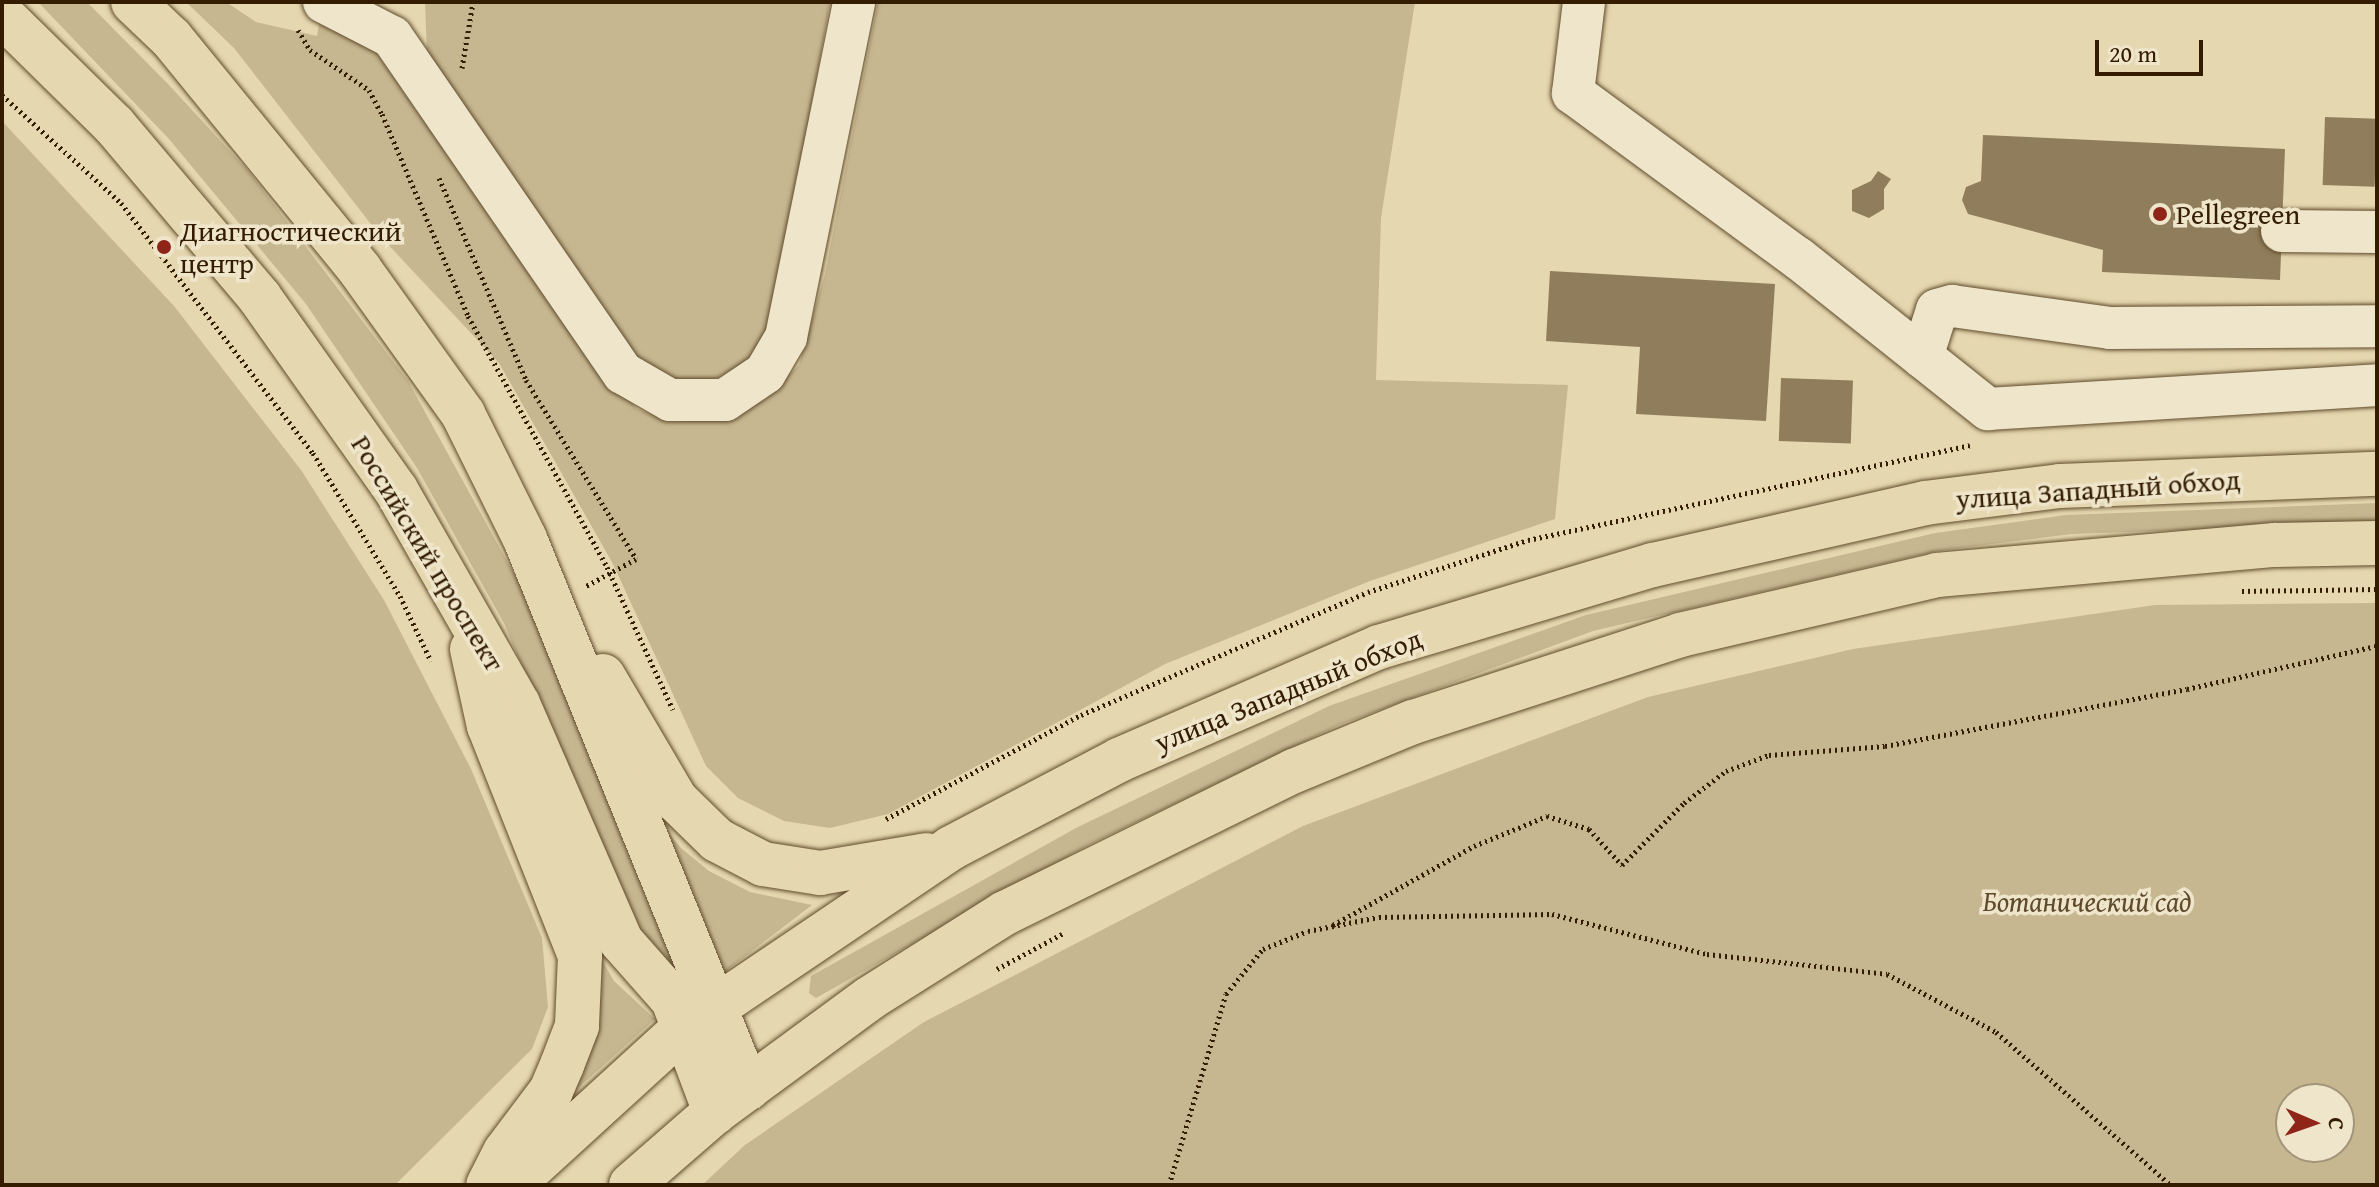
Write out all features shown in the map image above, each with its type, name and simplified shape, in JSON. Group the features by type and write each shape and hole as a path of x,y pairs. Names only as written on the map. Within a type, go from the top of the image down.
{"main road":[{"path":"133,2 171,38 360,270 463,414 553,605 698,1018 732,1101"},
{"name":"Российский проспект","path":"2,15 114,125 260,298 396,490 468,628 518,704 621,941 673,1000 698,1018"},
{"name":"улица Западный обход","path":"512,1185 698,1018 951,848 1119,760 1379,647 1653,565 1925,503 2060,486 2377,474"},
{"path":"631,1185 732,1101 870,998 1005,913 1294,771 1427,717 1680,635 1937,575 2275,545 2377,543"},
{"path":"553,605 614,691 676,800 717,840 763,864 820,873 894,864 951,848"},
{"path":"468,628 489,726 580,956 577,1026 562,1065 551,1091 505,1152 488,1185"}],"street":[{"path":"309,10 398,20 448,119 623,373 670,400 725,400 765,373 786,337 854,2"},
{"path":"1584,2 1573,93 1798,258 1988,409 2377,385"},
{"path":"2282,231 2377,232"},
{"path":"1922,357 1937,310 1952,306 2110,328 2377,326"}],"path":[{"path":"473,2 448,119 430,157 526,380 636,559 553,605"},
{"path":"309,10 310,50 369,90 468,316 610,573 676,717"},
{"path":"2,95 121,203 313,453 400,596 435,670 468,628"},
{"path":"872,823 1081,715 1368,592 1528,540 1840,469 1980,444"},
{"path":"2233,592 2377,589"},
{"path":"1329,927 1474,846 1547,816 1589,829 1622,865 1684,803 1726,771 1769,755 1885,746 2377,646"},
{"path":"1169,1185 1226,994 1263,949 1329,927 1379,917 1552,914 1707,954 1887,974 1996,1032 2171,1185"},
{"path":"990,973 1071,928"}],"green space":[{"path":"38,2 87,2 170,86 249,172 408,381 536,614 679,965 675,970 652,953 622,907 504,623 417,468 306,304 169,139"},
{"path":"186,2 226,2 256,22 317,36 320,18 371,45 587,355 637,409 671,422 718,419 766,399 799,365 825,274 878,2 1415,2 1381,218 1376,380 1568,385 1555,519 1370,581 1165,664 888,814 830,828 784,821 738,798 706,766 613,564 499,363 381,237 234,48"},
{"path":"425,2 830,2 770,344 738,370 698,384 668,378 638,360 427,53"},
{"path":"2,121 174,306 301,470 384,600 471,769 542,938 548,1007 532,1049 395,1185 2,1185"},
{"path":"2377,503 2377,523 2072,534 1937,551 1593,631 1339,725 1088,845 816,998 809,993 811,976 1076,828 1329,706 1586,615 1935,533 2066,515"},
{"name":"Ботанический сад","path":"2377,603 2377,1185 702,1185 745,1145 924,1022 1303,826 1648,697 1853,649 2155,605"},
{"path":"645,805 681,848 709,871 750,892 812,905 722,974"},
{"path":"587,934 614,981 655,1019 567,1098"}],"building":[{"path":"2325,117 2377,119 2375,187 2323,185"},
{"path":"1983,135 2285,149 2280,280 2102,272 2103,250 1968,214 1962,200 1966,187 1981,181"},
{"path":"1878,171 1891,179 1884,189 1884,209 1869,218 1852,211 1852,190 1871,181"},
{"path":"1550,271 1775,284 1766,421 1636,414 1640,347 1546,341"},
{"path":"1781,378 1853,381 1851,443 1779,441"}],"place":[{"name":"Pellegreen","path":"2160,214"},
{"name":"Диагностический центр","path":"164,247"}]}
